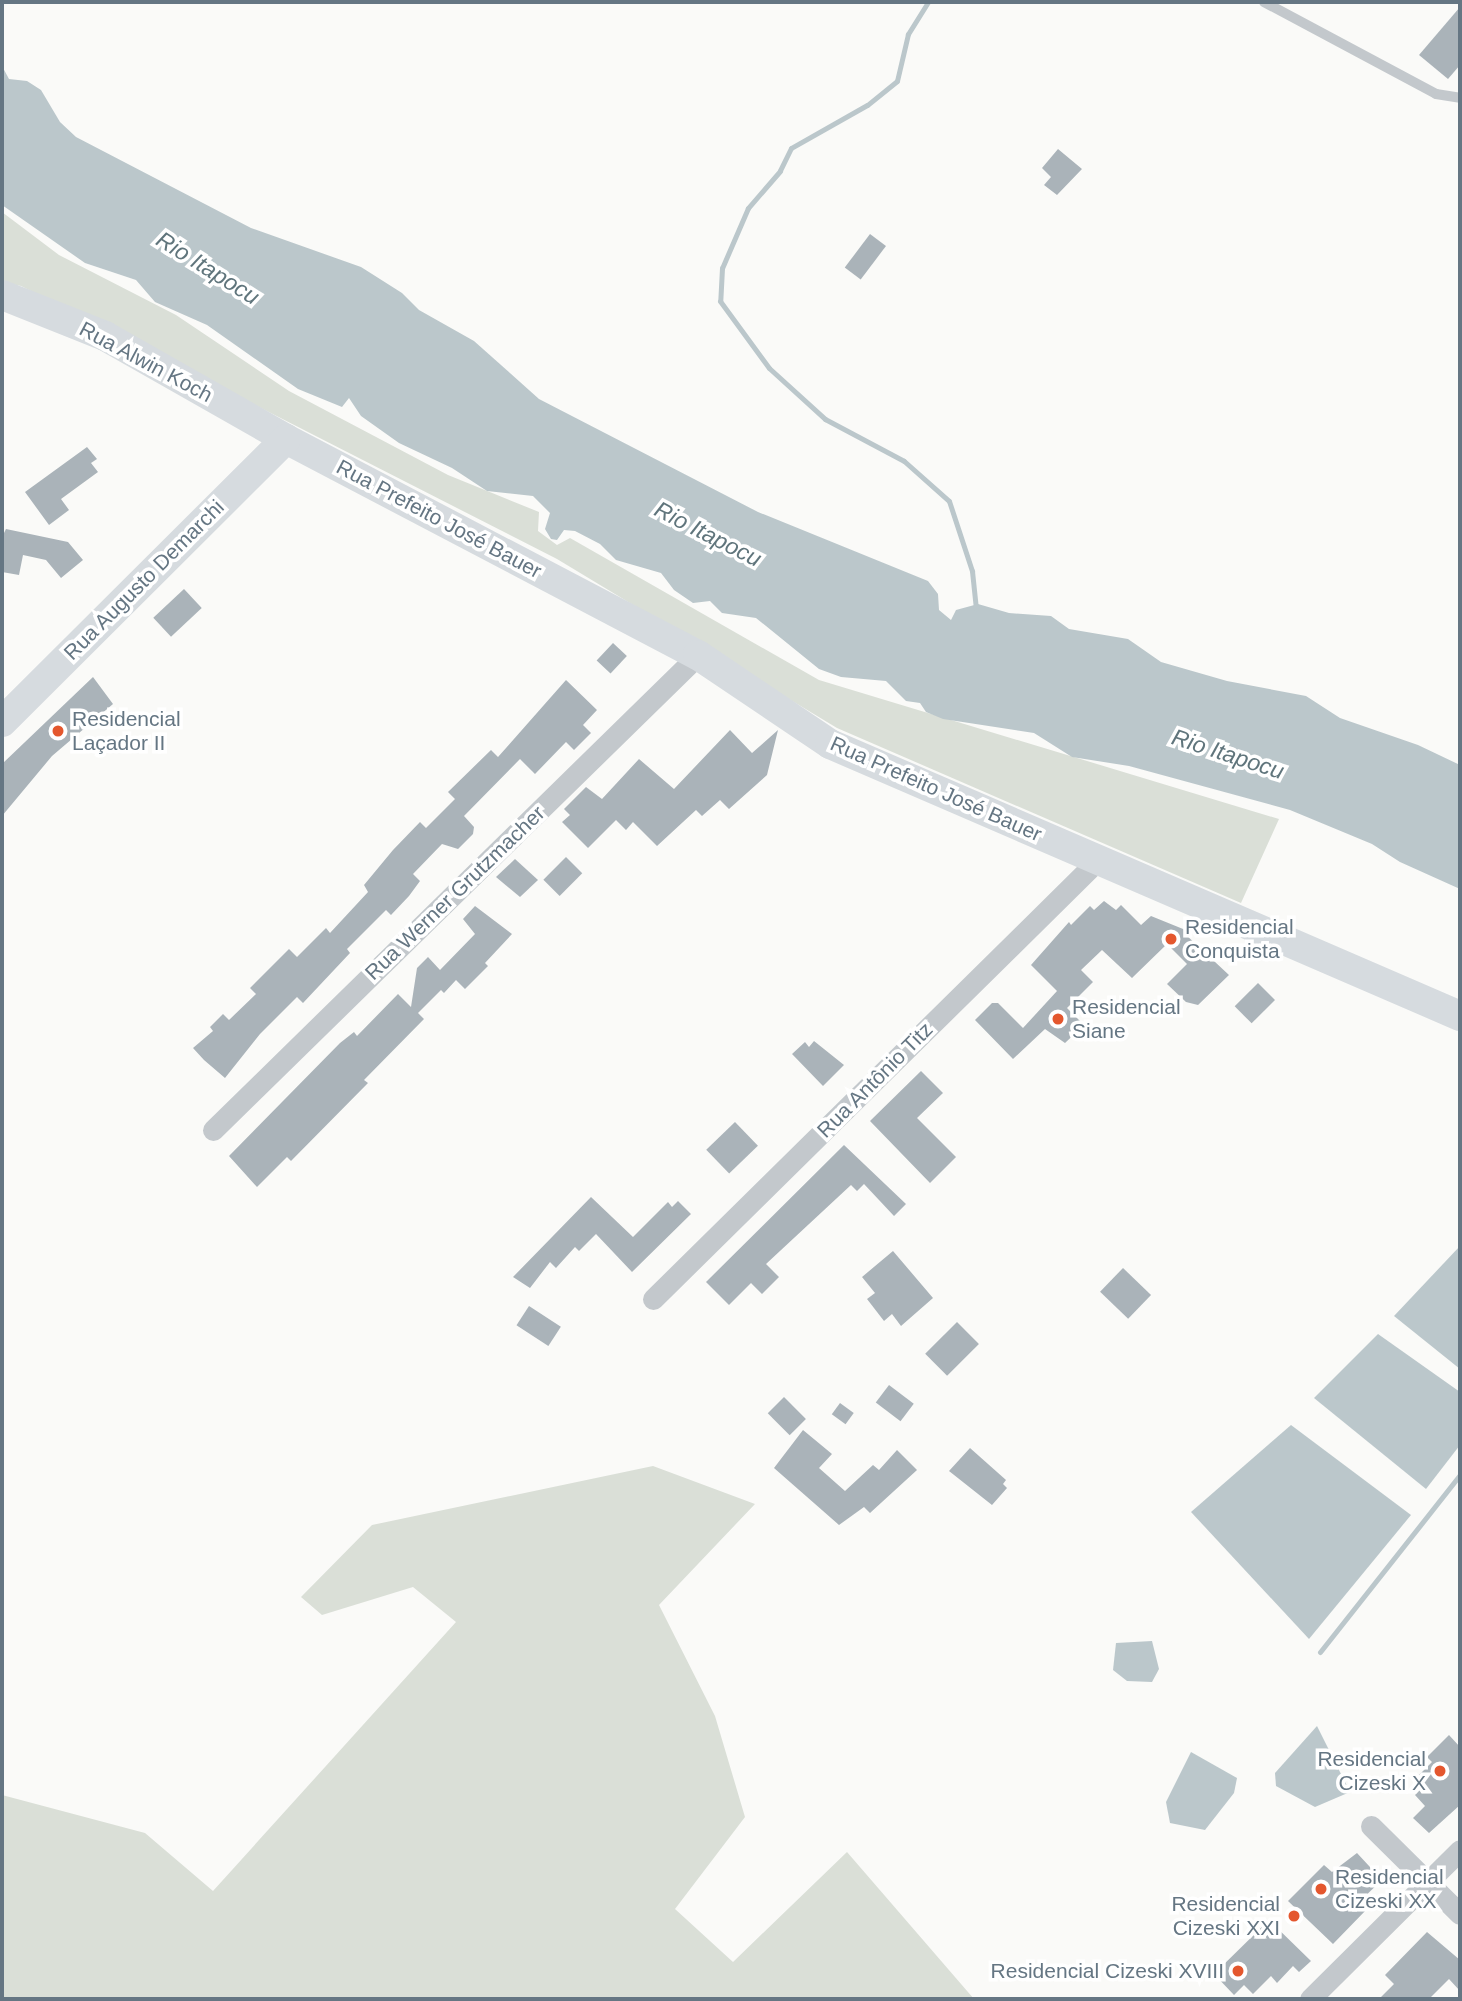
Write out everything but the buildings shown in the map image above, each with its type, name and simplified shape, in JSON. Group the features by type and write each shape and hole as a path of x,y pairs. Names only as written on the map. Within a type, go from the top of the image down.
{"street":[{"name":"Rua Alwin Koch","path":"2,295 105,336 286,439"},
{"name":"Rua Prefeito José Bauer","path":"286,439 698,655 831,744 1460,1016"},
{"name":"Rua Augusto Demarchi","path":"2,722 286,439"},
{"name":"Rua Werner Grutzmacher","path":"213,1130 698,655"},
{"name":"Rua Antônio Titz","path":"653,1299 1098,860"},
{"path":"1371,1826 1460,1914"},
{"path":"1310,1999 1460,1850"}],"lane":[{"path":"1264,2 1436,94 1460,98"}],"shaded area":[{"path":"2,212 59,255 176,315 289,391 448,475 539,512 538,531 557,545 570,538 819,680 1279,819 1241,903 837,728 557,559 21,286 2,282"},
{"path":"653,1466 755,1504 659,1605 715,1716 745,1817 675,1909 733,1962 847,1852 974,1999 2,1999 2,1795 145,1833 213,1891 456,1622 413,1587 322,1615 301,1597 372,1525"}],"water":[{"name":"Rio Itapocu","path":"2,66 9,79 27,81 41,90 60,122 76,137 251,228 361,267 402,293 419,310 474,341 539,399 758,512 928,581 938,594 939,610 951,620 956,610 978,604 1009,613 1051,616 1069,629 1128,639 1161,662 1227,681 1306,696 1340,718 1418,745 1460,765 1460,889 1400,862 1372,844 1290,810 1129,766 1072,757 1034,733 943,719 926,712 920,703 906,701 886,681 841,677 819,669 756,618 722,613 710,601 693,603 674,590 661,573 616,560 600,544 575,531 564,530 557,540 551,539 545,529 550,513 533,496 487,491 452,468 399,443 361,416 349,398 342,407 298,389 207,325 155,302 136,280 85,263 2,205"},
{"path":"1460,1246 1460,1369 1394,1316"},
{"path":"1378,1334 1460,1392 1460,1445 1426,1489 1314,1398"},
{"path":"1291,1425 1411,1515 1309,1639 1191,1512"},
{"path":"1152,1641 1159,1669 1152,1682 1127,1681 1113,1670 1116,1643"},
{"path":"1317,1726 1350,1792 1315,1807 1276,1786 1275,1773"},
{"path":"1191,1752 1237,1778 1234,1793 1205,1830 1170,1823 1166,1802"}],"waterway":[{"path":"928,2 908,34 897,81 867,105 791,148 780,171 748,208 722,268 720,301 769,368 825,419 904,461 949,501 972,571 976,609"},
{"path":"1320,1652 1460,1475"}],"place":[{"name":"Residencial Laçador II","path":"58,731"},
{"name":"Residencial Conquista","path":"1171,939"},
{"name":"Residencial Siane","path":"1058,1019"},
{"name":"Residencial Cizeski X","path":"1440,1771"},
{"name":"Residencial Cizeski XX","path":"1321,1889"},
{"name":"Residencial Cizeski XXI","path":"1294,1916"},
{"name":"Residencial Cizeski XVIII","path":"1238,1971"}]}
